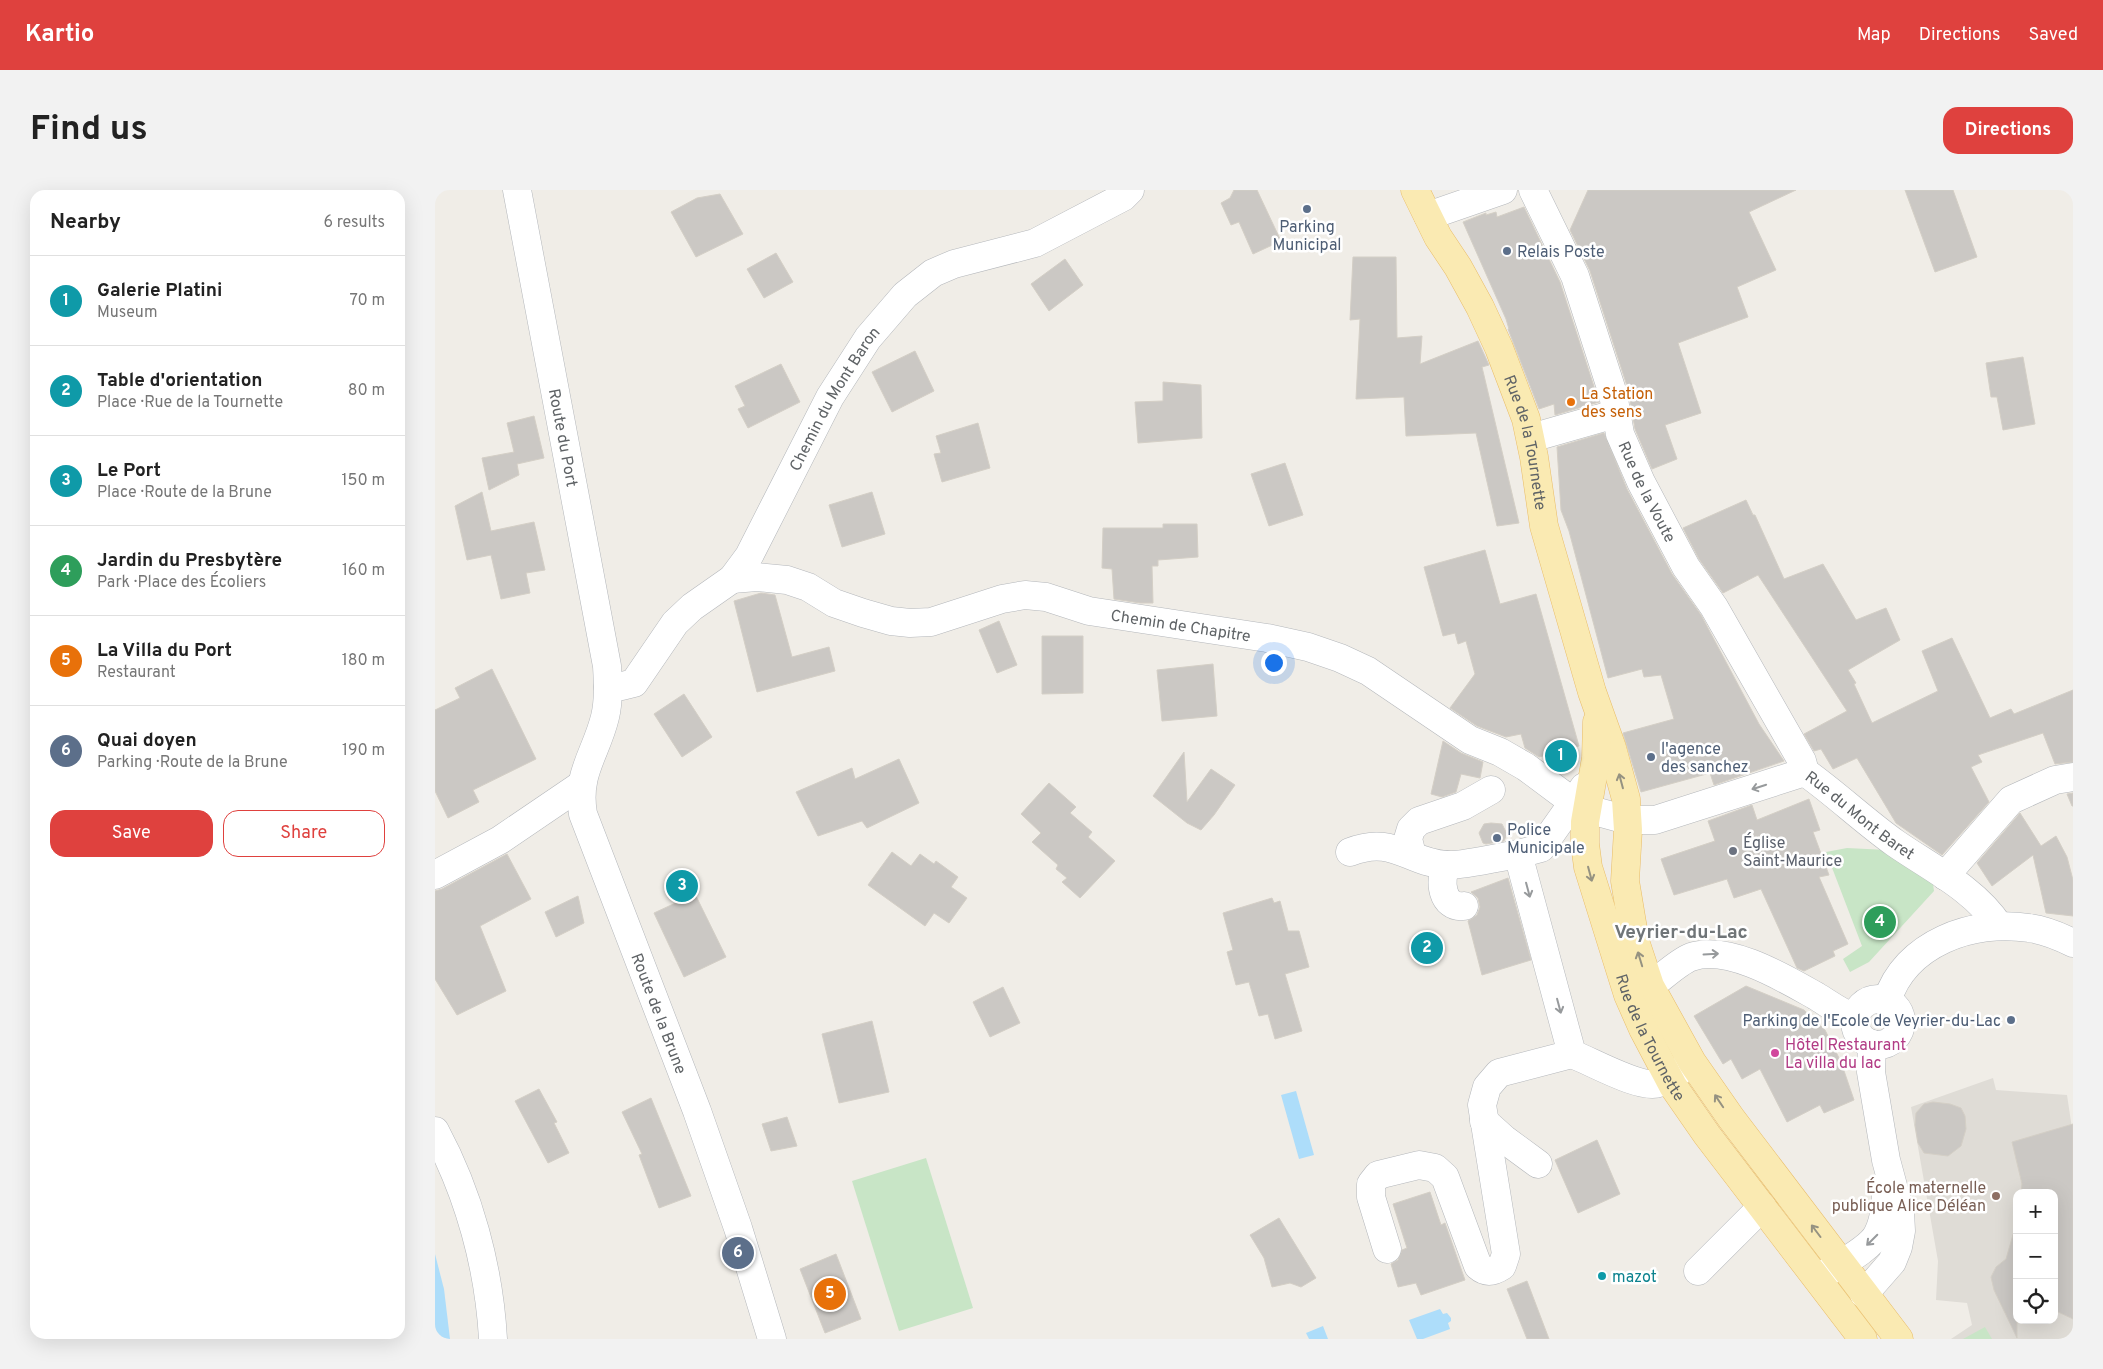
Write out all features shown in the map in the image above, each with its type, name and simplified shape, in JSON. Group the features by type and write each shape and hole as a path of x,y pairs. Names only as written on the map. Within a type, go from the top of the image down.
{"main road":[{"name":"Rue de la Tournette","path":"1415,190 1428,216 1459,267 1499,348 1531,438 1544,526 1626,798 1625,881 1635,941 1650,986 1692,1062 1731,1118 1899,1339"},
{"name":"Rue de la Tournette","path":"1598,710 1593,774 1580,805 1588,867 1628,995 1651,1046 1707,1135 1863,1339"},
{"path":"1843,1313 1864,1294"}],"street":[{"name":"Route du Port","path":"517,190 605,657 608,687"},
{"name":"Chemin du Mont Baron","path":"608,687 634,683 675,623 692,607 732,579 749,556 830,397 868,338 905,295 933,273 954,264 1035,243 1123,197 1130,190"},
{"path":"1428,216 1503,190"},
{"name":"Rue de la Voute","path":"1533,190 1575,276 1613,394 1620,434 1641,482 1686,567 1714,607 1797,752 1805,772"},
{"path":"1531,438 1615,414"},
{"name":"Chemin de Chapitre","path":"732,579 757,577 787,580 809,587 834,603 863,613 901,622 931,622 1001,599 1025,595 1046,597 1089,611 1267,638 1308,647 1340,658 1368,671 1470,740 1500,752 1580,805 1627,820"},
{"name":"Route de la Brune","path":"608,687 606,714 596,745 586,764 581,785 583,814 697,1111 738,1228 764,1337"},
{"name":"Rue du Mont Baret","path":"1627,820 1655,820 1805,772 1894,842 1945,876 1990,912 1999,926"},
{"path":"1945,876 2011,800 2055,780 2073,776"},
{"path":"435,876 500,840 581,785"},
{"path":"1412,855 1409,839 1411,829 1419,821 1463,806 1491,790"},
{"path":"1350,852 1363,847 1379,845 1396,848 1429,862 1447,865 1518,854 1541,848 1580,805"},
{"path":"1518,854 1572,1054"},
{"path":"1447,865 1442,878 1444,893 1454,904 1461,907 1464,906"},
{"path":"1887,1001 1891,988 1903,969 1924,950 1950,936 1975,928 1999,926 2067,933"},
{"path":"1650,986 1690,958 1707,954 1724,954 1776,975 1817,997 1835,1010 1855,1019"},
{"path":"1875,999 1887,1001 1898,1010 1901,1028 1889,1042 1872,1044 1864,1040 1858,1033 1855,1019 1860,1007 1867,1002 1875,999"},
{"path":"1864,1294 1892,1262 1898,1247 1901,1231 1900,1212 1886,1160 1871,1072 1872,1044"},
{"path":"1387,1249 1371,1196 1371,1184 1378,1175 1419,1165 1427,1165 1435,1168 1445,1177 1477,1266 1489,1271 1502,1266 1506,1254 1484,1121 1483,1097 1491,1080 1499,1073 1572,1054 1645,1084 1658,1084 1692,1062"},
{"path":"1484,1121 1503,1139 1538,1164"},
{"path":"435,1131 449,1156 477,1239 488,1291 493,1339"},
{"path":"1817,1279 1866,1246 1878,1235 1886,1206 1886,1160"},
{"path":"1698,1271 1762,1207"}],"shaded area":[{"path":"1993,1078 1996,1090 2067,1095 2073,1135 2073,1339 1951,1339 1972,1325 1967,1303 1936,1300 1938,1261 1911,1107"}],"green space":[{"path":"1847,848 1887,850 1933,884 1934,891 1869,962 1850,972 1843,959 1862,946 1826,852"},
{"path":"926,1158 973,1308 899,1331 852,1181"},
{"path":"1985,1327 1992,1339 1963,1339"}],"water":[{"path":"1296,1091 1314,1155 1299,1159 1281,1095"},
{"path":"435,1254 444,1289 450,1339 435,1339"},
{"path":"1440,1309 1443,1314 1447,1313 1451,1318 1451,1321 1448,1323 1450,1329 1423,1339 1417,1339 1409,1320"},
{"path":"1323,1326 1328,1339 1309,1339 1306,1333"}],"building":[{"path":"1234,190 1257,190 1281,241 1253,254 1239,222 1231,225 1221,203 1230,198"},
{"path":"1588,190 1796,190 1749,212 1776,270 1737,287 1748,317 1678,343 1701,413 1665,425 1677,459 1652,469 1635,429 1628,389 1590,271 1570,230"},
{"path":"1905,190 1953,190 1977,257 1935,272"},
{"path":"720,194 743,234 696,257 671,212 697,198"},
{"path":"1524,207 1560,282 1599,402 1555,415 1554,404 1539,409 1508,329 1506,319 1463,222 1486,213 1486,215 1496,212 1497,217"},
{"path":"776,253 793,282 764,298 747,269"},
{"path":"1353,257 1396,257 1397,338 1422,336 1420,364 1478,341 1489,365 1482,367 1519,523 1497,526 1476,433 1406,436 1404,397 1356,399 1360,319 1350,320"},
{"path":"1065,259 1083,285 1049,311 1031,284"},
{"path":"915,351 934,391 892,412 872,372"},
{"path":"2023,357 2035,424 2003,430 1997,397 1991,397 1986,363"},
{"path":"781,364 800,402 748,428 738,409 745,406 735,386"},
{"path":"1163,382 1201,385 1202,438 1138,443 1135,402 1163,401"},
{"path":"534,416 544,458 517,464 519,475 489,490 482,458 514,452 507,423"},
{"path":"978,423 990,468 942,482 934,454 941,453 936,436"},
{"path":"1604,433 1627,489 1672,574 1701,615 1759,724 1784,761 1714,785 1710,773 1641,792 1623,733 1674,719 1661,675 1644,677 1642,669 1608,678 1569,531 1561,510 1557,447"},
{"path":"1285,463 1303,515 1269,526 1251,474"},
{"path":"482,492 491,531 534,522 545,570 526,573 530,593 501,599 491,555 467,560 455,506"},
{"path":"872,492 885,534 842,547 829,505"},
{"path":"1746,500 1753,515 1755,515 1784,579 1823,564 1856,620 1886,608 1900,640 1848,670 1856,683 1854,684 1872,723 1938,691 1922,651 1952,638 1990,718 2011,709 2014,714 2073,690 2073,762 2055,764 2043,733 1978,755 1982,762 1971,767 1989,802 1942,855 1896,823 1857,758 1833,769 1821,749 1814,751 1804,734 1847,711 1758,575 1723,593 1699,559 1683,528"},
{"path":"1163,524 1197,524 1198,557 1158,560 1158,566 1152,566 1153,603 1114,599 1112,569 1102,568 1103,528 1163,528"},
{"path":"1485,550 1500,604 1536,594 1579,746 1539,757 1525,748 1521,734 1506,737 1477,726 1450,708 1475,674 1466,641 1458,644 1455,633 1443,636 1424,567"},
{"path":"761,593 775,595 792,657 829,647 835,671 757,692 734,601"},
{"path":"999,621 1017,665 997,673 979,630"},
{"path":"1042,636 1083,636 1083,693 1042,694"},
{"path":"1213,664 1217,716 1162,721 1157,670"},
{"path":"492,669 536,759 473,790 479,802 448,818 435,791 435,710 460,698 455,688"},
{"path":"684,694 712,737 682,757 654,714"},
{"path":"1443,741 1461,753 1483,762 1480,778 1461,774 1456,792 1442,797 1431,794"},
{"path":"1184,752 1187,802 1211,769 1235,785 1201,830 1187,823 1153,796"},
{"path":"899,759 919,803 867,828 862,821 818,836 796,792 852,768 855,779"},
{"path":"1049,783 1076,807 1070,813 1092,832 1088,837 1115,861 1080,898 1062,882 1067,878 1056,869 1058,865 1032,842 1041,833 1021,814"},
{"path":"2073,793 2073,806 2072,806 2067,794"},
{"path":"1809,799 1820,830 1813,832 1829,875 1819,877 1848,944 1833,951 1835,956 1804,971 1797,968 1761,889 1734,898 1727,879 1674,895 1661,859 1715,841 1708,821 1752,805 1757,820"},
{"path":"2020,813 2041,846 2056,836 2067,857 2073,880 2073,916 2046,913 2033,855 1992,886 1977,863"},
{"path":"1484,824 1502,824 1507,834 1504,841 1483,843 1479,833"},
{"path":"892,852 911,866 920,854 934,864 936,861 958,877 951,887 967,898 949,923 934,913 925,926 868,885"},
{"path":"507,854 531,899 480,926 506,991 457,1015 435,979 435,891"},
{"path":"1508,878 1531,960 1482,975 1468,921 1477,915 1480,907 1478,898 1471,892"},
{"path":"695,894 726,957 684,977 654,913"},
{"path":"578,896 584,923 556,937 545,912"},
{"path":"1272,898 1274,903 1280,901 1288,931 1299,931 1309,967 1285,974 1302,1031 1275,1039 1268,1014 1259,1016 1249,982 1236,985 1227,952 1233,950 1223,913"},
{"path":"1746,986 1804,1010 1825,1030 1841,1062 1854,1100 1824,1113 1820,1105 1787,1122 1760,1069 1742,1079 1731,1059 1723,1064 1694,1016"},
{"path":"1003,987 1020,1023 990,1037 973,1002"},
{"path":"872,1021 889,1092 839,1103 822,1034"},
{"path":"539,1089 557,1122 554,1123 569,1153 548,1163 515,1101"},
{"path":"651,1098 691,1196 659,1208 639,1155 642,1154 622,1112"},
{"path":"1933,1102 1950,1104 1961,1108 1965,1116 1966,1129 1961,1146 1948,1156 1924,1153 1918,1143 1915,1125 1916,1113 1924,1104"},
{"path":"787,1117 797,1146 771,1151 762,1124"},
{"path":"2073,1124 2073,1319 2058,1312 2058,1189 2021,1189 2022,1184 2012,1142"},
{"path":"1597,1140 1620,1194 1578,1213 1555,1160"},
{"path":"1430,1192 1441,1225 1445,1223 1465,1280 1421,1295 1416,1283 1398,1287 1391,1264 1398,1260 1402,1250 1407,1248 1393,1204"},
{"path":"1279,1218 1316,1278 1301,1287 1290,1283 1272,1287 1264,1258 1250,1235"},
{"path":"2013,1235 2013,1324 2017,1324 2017,1338 1994,1290 1991,1277 1996,1267 2006,1259"},
{"path":"836,1254 861,1319 825,1333 800,1269"},
{"path":"1527,1281 1549,1339 1527,1339 1507,1289"}],"place":[{"name":"Parking Municipal","path":"1307,209"},
{"name":"Relais Poste","path":"1507,251"},
{"name":"La Station des sens","path":"1571,402"},
{"name":"Galerie Platini","path":"1561,756"},
{"name":"l'agence des sanchez","path":"1651,757"},
{"name":"Police Municipale","path":"1497,838"},
{"name":"Église Saint-Maurice","path":"1733,851"},
{"name":"Le Port","path":"682,886"},
{"name":"Jardin du Presbytère","path":"1880,922"},
{"name":"Table d'orientation","path":"1427,948"},
{"name":"Parking de l'Ecole de Veyrier-du-Lac","path":"2011,1020"},
{"name":"Hôtel Restaurant La villa du lac","path":"1775,1053"},
{"name":"École maternelle publique Alice Déléan","path":"1996,1196"},
{"name":"Quai doyen","path":"738,1253"},
{"name":"mazot","path":"1602,1276"},
{"name":"La Villa du Port","path":"830,1294"}],"district":[{"name":"Veyrier-du-Lac","path":"1681,931"}]}
